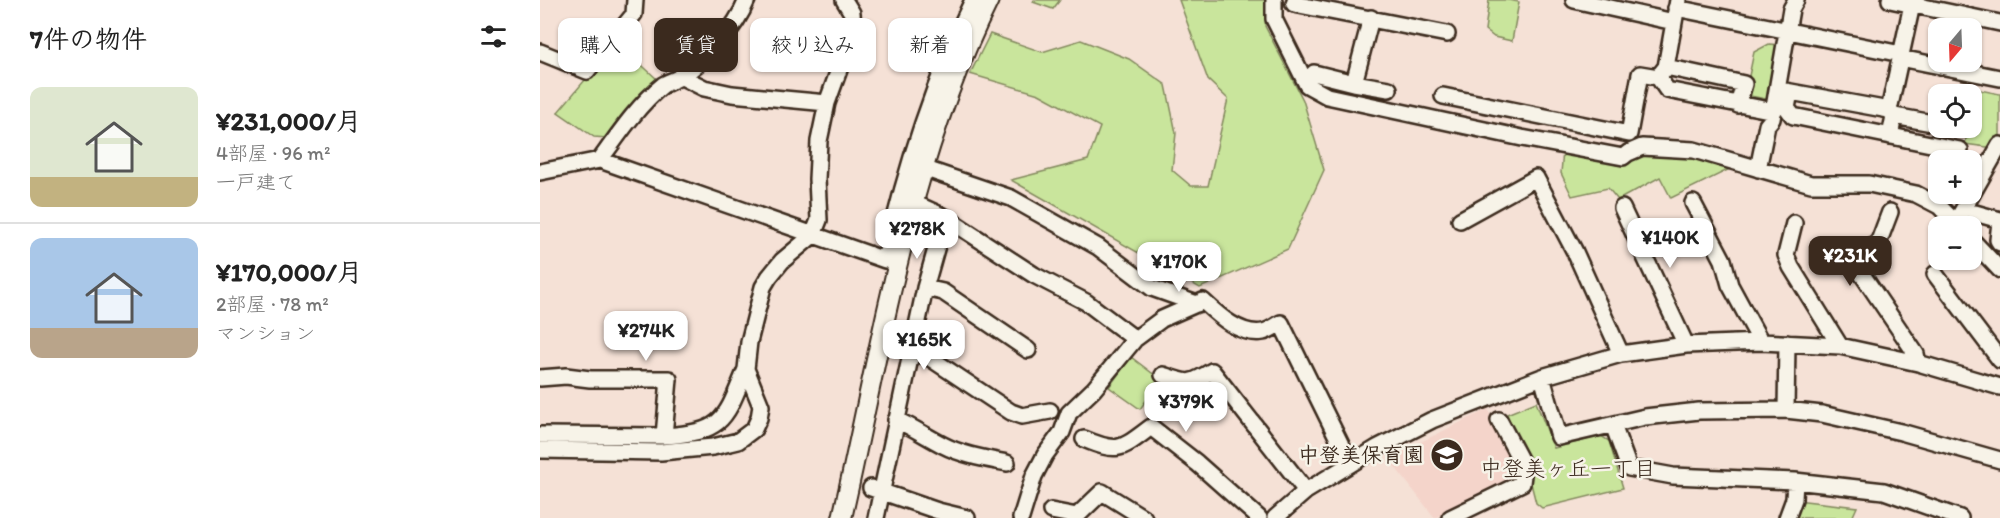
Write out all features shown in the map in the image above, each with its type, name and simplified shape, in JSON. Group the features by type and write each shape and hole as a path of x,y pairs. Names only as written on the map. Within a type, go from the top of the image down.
{"street":[{"path":"540,51 587,71 634,14 634,0"},
{"path":"600,160 646,102 664,85 680,76 701,59 724,36 747,0"},
{"path":"540,435 684,435 705,431 716,425 731,406 746,369 749,342 763,287 774,269 813,236 819,220 817,179 819,141 826,103 853,31 852,13 844,0"},
{"path":"540,172 600,160 885,260 895,213 920,132 955,37 973,0"},
{"path":"842,518 898,262 928,148 974,30 989,0"},
{"path":"1274,0 1274,19 1307,85 1327,96 1623,157 1642,147 1694,150 1811,184 1869,184 1916,194 1939,206 1949,216"},
{"path":"1295,0 1294,4 1447,34"},
{"path":"1574,0 1676,10 1787,31 2000,78"},
{"path":"1796,0 1791,9 1787,31 1784,91 1787,108 1793,116 1960,150"},
{"path":"1890,0 1913,2 2000,23"},
{"path":"1890,136 1891,113 1900,56 1913,2"},
{"path":"1676,10 1662,72 1667,90 1738,105 1773,115 1783,122 1793,116"},
{"path":"1354,83 1371,18"},
{"path":"1443,96 1629,134 1640,74 1662,72 1743,84 1738,105"},
{"path":"1314,73 1354,83 1389,88"},
{"path":"680,76 704,87 732,94 826,103"},
{"path":"1758,169 1767,125 1784,91"},
{"path":"1784,91 1928,122"},
{"path":"1961,216 2000,145"},
{"path":"923,168 1011,198 1098,247 1152,288 1197,304"},
{"path":"1460,220 1536,178 1575,252 1621,354"},
{"path":"1693,203 1723,260 1730,285 1761,342"},
{"path":"914,204 945,217 1034,275 1086,302 1135,339"},
{"path":"1622,208 1686,345"},
{"path":"1889,211 1879,241 1855,264 1916,354 1918,363"},
{"path":"1975,213 2000,221 1998,240 2000,243"},
{"path":"876,518 877,490 897,420 925,288 945,217"},
{"path":"1794,223 1786,255 1791,267 1840,346"},
{"path":"1982,251 2000,270"},
{"path":"1935,274 2000,360"},
{"path":"925,288 943,292 1028,350"},
{"path":"1021,518 1034,476 1062,432 1069,413 1094,389 1135,339 1162,319 1203,301 1222,318 1253,332 1264,332 1281,323 1350,463"},
{"path":"1275,518 1306,491 1350,463 1432,420 1542,377 1621,354 1686,345 1761,342 1840,346 1918,363 2000,387"},
{"path":"1786,410 1787,343"},
{"path":"911,353 927,356 1011,412 1022,416 1050,411"},
{"path":"540,450 661,452 713,447 738,441 754,429 760,412 760,406 746,369"},
{"path":"1163,375 1183,382 1192,382 1212,371 1306,491"},
{"path":"540,378 566,376 591,379 669,379 664,436"},
{"path":"1542,377 1559,437 1645,417 1699,411 1786,410 1822,414 1878,427 2000,460"},
{"path":"897,420 944,446 1007,463"},
{"path":"1450,518 1522,483 1524,467 1499,420"},
{"path":"1613,425 1629,468 1673,476 1795,481 1884,491 1960,518"},
{"path":"1084,440 1106,448 1121,448 1151,427 1197,463 1259,518"},
{"path":"1787,518 1794,499 1795,481"},
{"path":"877,490 938,511 967,518"},
{"path":"1051,511 1077,516 1102,492 1143,518"}],"shaded area":[{"path":"1488,409 1517,468 1514,477 1509,487 1435,518 1388,458"}],"green space":[{"path":"1034,0 1060,0 1053,9 1033,2"},
{"path":"1179,0 1268,0 1265,26 1303,100 1324,170 1288,249 1200,288 1011,180 1088,160 1100,127 1039,94 970,74 990,34 1042,52 1081,40 1129,59 1166,85 1176,133 1172,170 1191,186 1208,186 1228,99 1208,80"},
{"path":"1489,0 1519,2 1512,41 1494,37 1485,30"},
{"path":"1769,44 1781,45 1771,100 1745,95 1754,52"},
{"path":"642,65 659,81 607,138 594,137 558,112 592,72 642,72"},
{"path":"1982,90 2000,94 2000,137 1994,148 1965,144 1966,138 1982,138"},
{"path":"1563,151 1617,165 1641,152 1692,154 1734,167 1671,198 1660,177 1618,200 1608,188 1572,196 1561,173"},
{"path":"1131,357 1161,380 1140,409 1109,387"},
{"path":"1536,402 1554,448 1601,436 1609,441 1623,488 1542,508 1536,503 1526,464 1507,414"},
{"path":"1796,500 1857,507 1852,518 1791,518"}],"place":[{"name":"中登美保育園","path":"1447,455"}],"district":[{"name":"中登美ヶ丘一丁目","path":"1568,468"}]}
